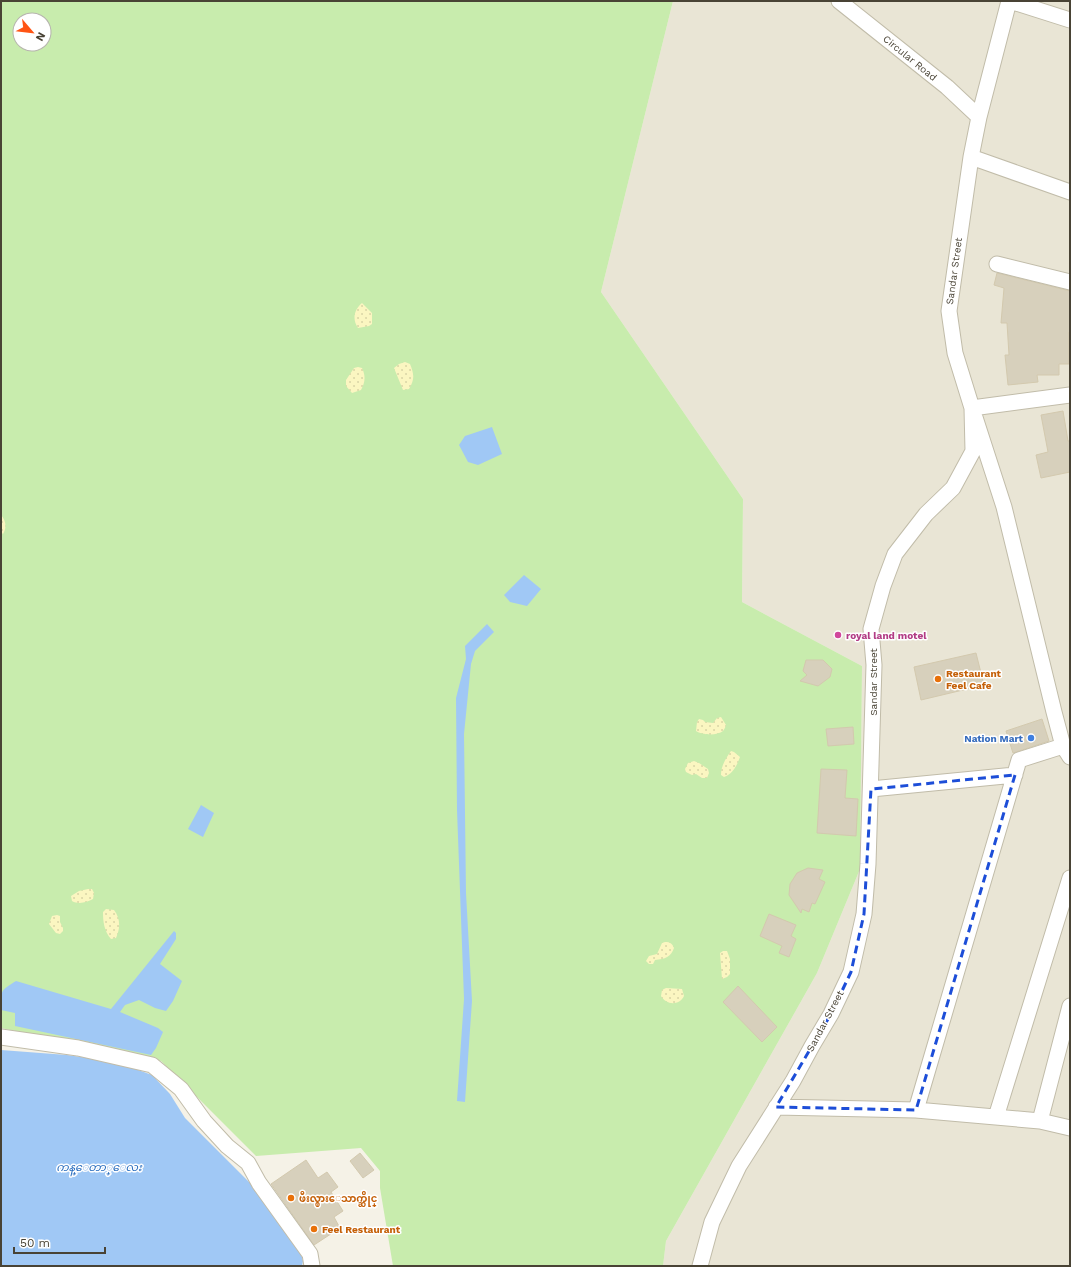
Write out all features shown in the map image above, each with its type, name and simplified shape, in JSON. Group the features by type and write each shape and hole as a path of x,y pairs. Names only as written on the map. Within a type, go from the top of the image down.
{"street":[{"name":"Circular Road","path":"839,1 947,87 979,117"},
{"name":"Sandar Street","path":"700,1266 712,1222 739,1166 793,1081 831,1014 851,972 864,914 868,864 874,665 871,629 883,586 895,554 926,514 953,488 973,451 972,408 955,353 949,311 971,157 979,117 1009,1"},
{"path":"1009,1 1070,20"},
{"path":"971,157 1070,192"},
{"path":"997,264 1070,282"},
{"path":"916,1110 1020,760 1067,751 1054,712 1004,507 972,408 1070,395"},
{"path":"871,789 1015,774"},
{"path":"996,1117 1070,878"},
{"path":"1040,1121 1070,1006"},
{"path":"1,1037 78,1048 152,1064 181,1089 204,1121 227,1146 248,1163 259,1183 310,1254 312,1266"},
{"path":"776,1107 916,1110 1040,1121 1070,1128"}],"highlighted area":[{"path":"1015,775 916,1110 776,1107 831,1014 851,972 864,914 871,789"}],"shaded area":[{"path":"673,1 1070,1 1070,1266 663,1266 666,1241 817,973 860,869 862,666 742,602 743,499 601,292"}],"green space":[{"path":"1,1 673,1 601,292 743,499 742,602 862,666 860,869 817,973 666,1241 663,1266 393,1266 380,1188 380,1171 361,1148 256,1156 161,1061 1,1028"}],"sand":[{"path":"362,303 372,313 372,324 358,328 355,321 355,315 357,309"},
{"path":"405,362 410,364 413,376 409,389 403,390 394,368"},
{"path":"354,368 362,368 364,382 361,390 352,393 346,386 346,380"},
{"path":"1,515 5,524 3,534 1,532"},
{"path":"721,717 726,725 720,733 710,734 696,731 697,722 699,719 705,722 713,723 717,718"},
{"path":"731,751 740,757 732,771 724,777 721,775 722,768"},
{"path":"694,761 708,769 709,773 707,778 702,778 696,774 692,775 686,772 685,769 688,763"},
{"path":"92,889 94,893 93,899 80,903 72,901 71,896 79,891"},
{"path":"106,909 114,910 118,917 119,928 116,938 111,939 105,929 103,912"},
{"path":"52,916 60,916 60,922 63,928 63,931 60,934 56,933 49,924"},
{"path":"662,943 671,943 674,948 671,954 665,958 655,960 653,964 649,964 646,961 649,956 657,954"},
{"path":"727,951 730,959 730,974 722,979 720,953"},
{"path":"666,988 682,989 684,996 676,1003 669,1003 661,996 662,990"}],"water":[{"path":"492,427 502,454 478,465 468,462 459,445 465,436"},
{"path":"524,575 541,589 527,606 510,602 504,595"},
{"path":"487,624 494,632 475,651 471,664 464,734 466,893 472,1001 465,1102 457,1101 464,999 457,810 456,698 466,659 465,646"},
{"path":"201,805 214,813 203,837 188,829"},
{"path":"174,931 176,933 176,939 160,964 182,981 173,1001 166,1011 155,1008 139,1000 125,1005 120,1012 158,1028 163,1032 151,1055 15,1026 15,1013 1,1010 2,992 16,981 111,1009"},
{"name":"ကန္ေတာ္ေလး","path":"1,1050 67,1055 116,1062 152,1075 170,1094 185,1118 250,1183 262,1189 298,1243 303,1261 302,1266 1,1266"}],"building":[{"path":"997,273 1070,291 1069,364 1059,364 1059,375 1037,375 1038,382 1008,385 1005,355 1009,355 1007,323 1001,323 1004,288 994,285"},
{"path":"1063,411 1068,441 1070,441 1070,472 1041,478 1036,455 1048,452 1041,415"},
{"path":"976,653 984,685 921,700 914,667"},
{"path":"806,660 823,660 832,669 830,677 818,686 800,681 807,675 803,671"},
{"path":"1042,719 1049,741 1013,753 1006,731"},
{"path":"853,727 854,744 828,746 826,729"},
{"path":"821,769 847,770 845,798 858,799 856,836 817,833"},
{"path":"808,868 823,870 819,879 825,882 815,904 812,903 809,912 802,909 801,913 789,895 790,884 797,873"},
{"path":"769,914 796,925 791,936 796,939 789,957 779,953 782,946 760,936"},
{"path":"738,986 777,1027 762,1042 723,1002"},
{"path":"360,1153 374,1170 363,1178 350,1161"},
{"path":"306,1160 318,1178 327,1172 338,1187 331,1192 343,1211 334,1217 340,1228 314,1245 271,1184"}],"place":[{"name":"royal land motel","path":"838,635"},
{"name":"Restaurant Feel Cafe","path":"938,679"},
{"name":"Nation Mart","path":"1031,738"},
{"name":"ဖီးလ္စားေသာက္ဆိုင္","path":"291,1198"},
{"name":"Feel Restaurant","path":"314,1229"}]}
